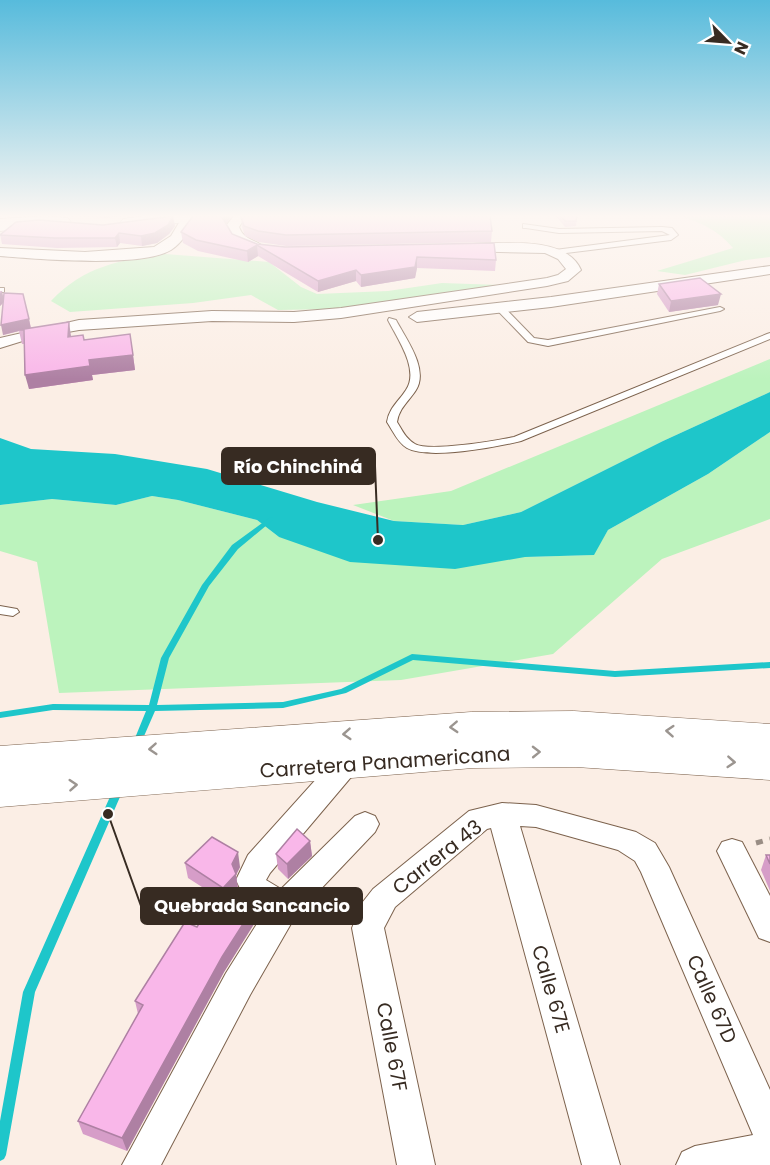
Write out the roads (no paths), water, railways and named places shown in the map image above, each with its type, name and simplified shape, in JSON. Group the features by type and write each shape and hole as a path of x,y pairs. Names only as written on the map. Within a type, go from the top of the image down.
{"main road":[{"name":"Carretera Panamericana","path":"4,775 406,729 574,724 770,738"},
{"name":"Carretera Panamericana","path":"4,775 339,764 473,753 576,752 770,765"}],"street":[{"path":"0,343 79,324 212,316 294,317 341,313 547,282 563,278 573,270"},
{"path":"180,319 278,327 330,326 500,308 767,270"},
{"path":"285,906 257,892 251,880 259,864 339,764"},
{"name":"Carrera 43","path":"368,928 373,912 384,898 479,819 502,814 536,816 626,840 645,852 654,867"},
{"name":"Calle 67E","path":"502,814 601,1165"},
{"path":"141,1165 238,984 285,906 365,824"},
{"path":"732,851 770,928"},
{"name":"Calle 67D","path":"654,867 770,1131"},
{"name":"Calle 67F","path":"368,928 416,1165"},
{"path":"694,1165 770,1150"}],"lane":[{"path":"500,308 531,340 548,343 720,309"},
{"path":"392,320 417,375 414,385 395,408 392,422 405,444 423,450 491,445 517,439 770,336"},
{"path":"0,610 13,612"}],"water":[{"path":"770,392 770,432 708,474 608,530 594,555 525,557 455,569 350,562 279,537 257,520 178,500 152,496 116,505 52,499 0,505 0,438 31,449 115,454 207,469 317,502 394,521 463,525 521,512 663,441"}],"waterway":[{"path":"152,708 165,658 206,585 235,547 271,519"},
{"path":"152,708 283,705 343,691 412,657 615,674 770,665"},
{"path":"0,715 53,707 152,708"},
{"path":"137,743 152,708"},
{"path":"0,1155 29,992 118,790"}],"place":[{"name":"Río Chinchiná","path":"378,540"},
{"name":"Quebrada Sancancio","path":"108,814"}]}
